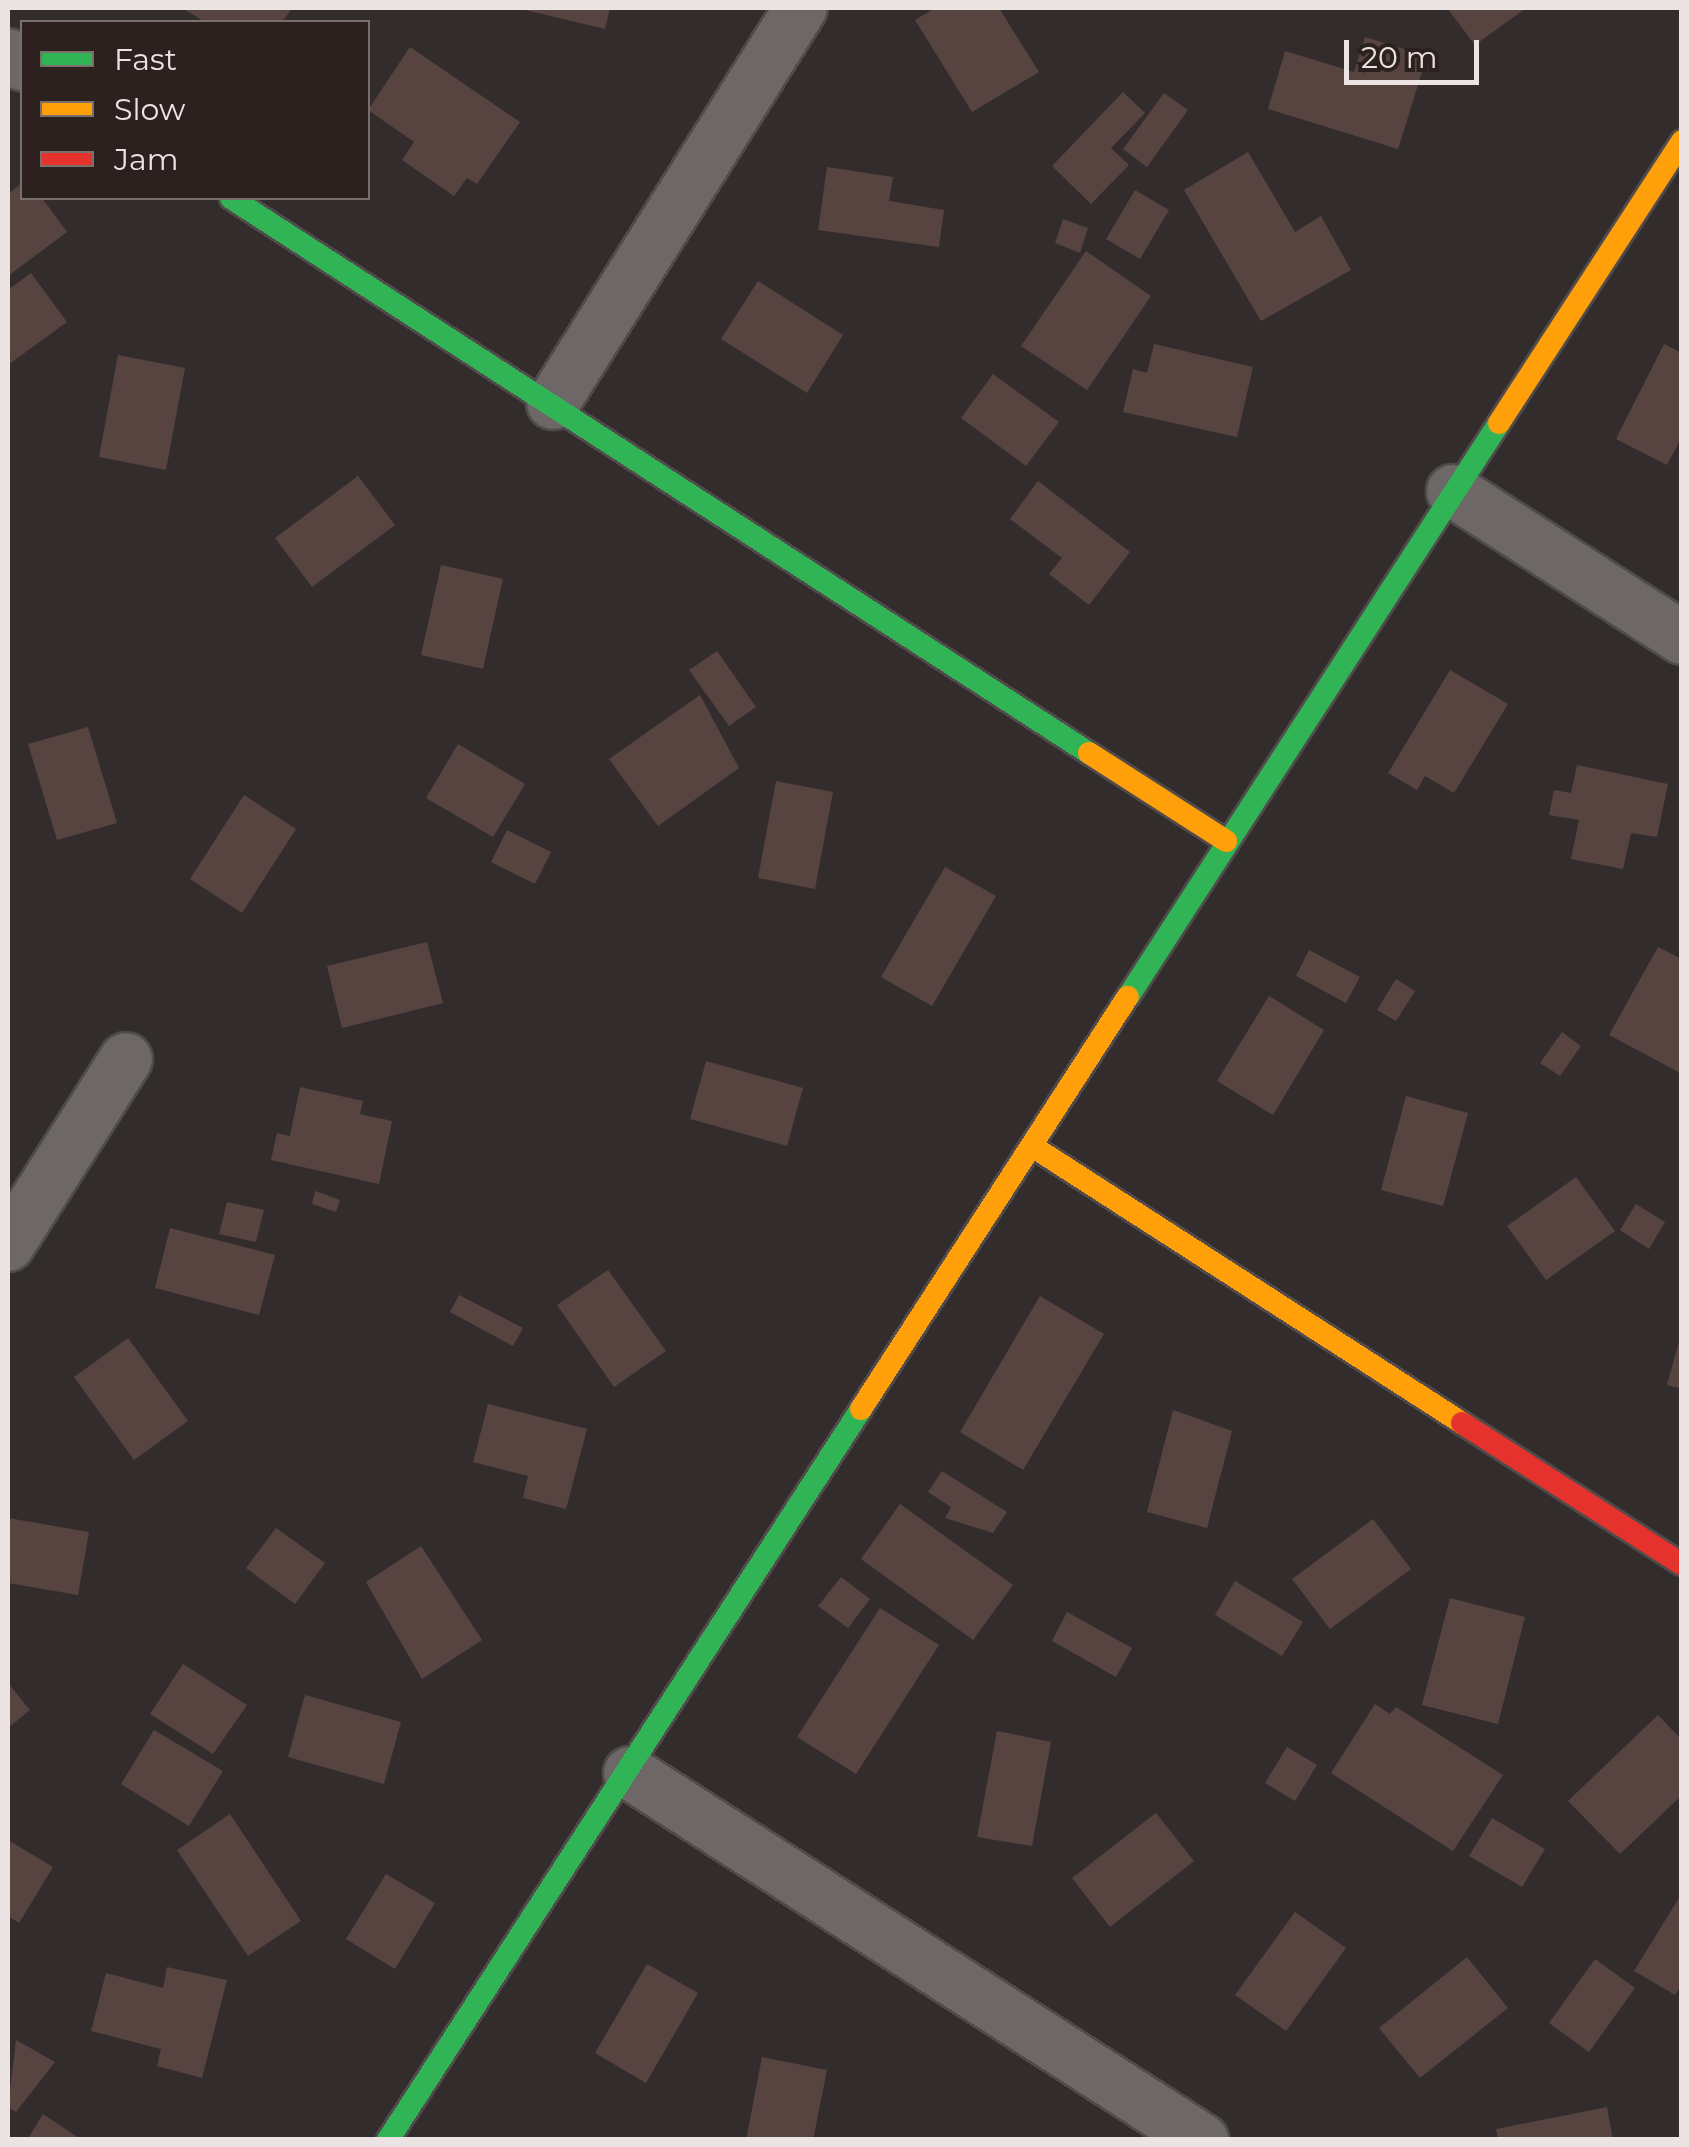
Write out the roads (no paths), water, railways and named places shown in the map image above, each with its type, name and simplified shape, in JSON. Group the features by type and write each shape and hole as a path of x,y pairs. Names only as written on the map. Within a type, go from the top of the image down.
{"street":[{"path":"553,402 801,8"},
{"path":"388,2140 1035,1148 1226,840 1682,141"},
{"path":"234,200 553,402 1226,840"},
{"path":"1452,491 1682,638"},
{"path":"8,1245 126,1059"},
{"path":"1035,1148 1682,1564"},
{"path":"630,1772 1202,2140"}]}
